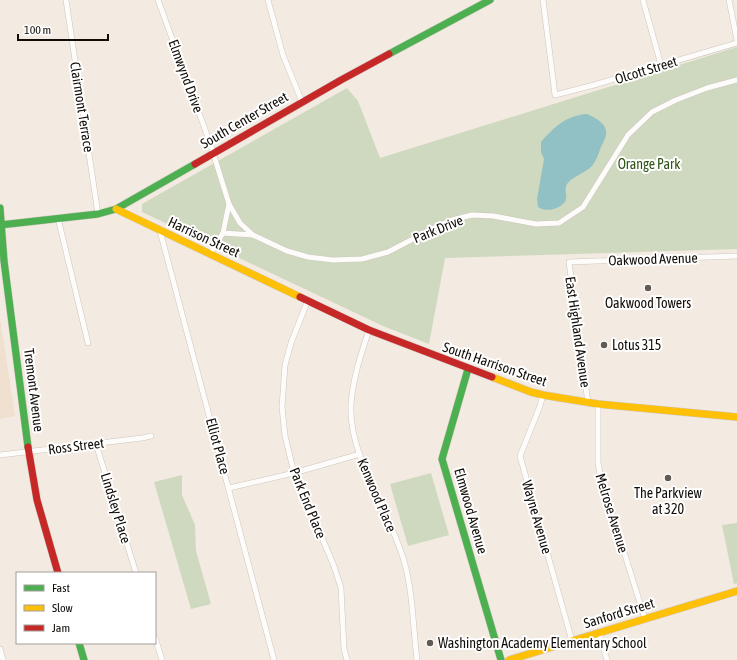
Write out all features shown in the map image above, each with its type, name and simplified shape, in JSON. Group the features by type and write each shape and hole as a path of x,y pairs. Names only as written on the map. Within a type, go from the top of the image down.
{"main road":[{"name":"South Center Street","path":"0,225 98,214 116,209 302,102 490,0"},
{"name":"Tremont Avenue","path":"0,208 0,225 29,452 37,500 58,572"},
{"name":"Harrison Street","path":"116,209 282,288"},
{"name":"South Harrison Street","path":"282,288 369,330 468,369 543,396 588,403 737,417"},
{"name":"Elmwood Avenue","path":"468,369 442,459 501,660"},
{"name":"Sanford Street","path":"509,660 737,591"},
{"path":"79,644 84,660"}],"street":[{"name":"Clairmont Terrace","path":"66,0 98,214"},
{"name":"Elmwynd Drive","path":"158,0 213,152"},
{"path":"268,0 283,55 302,102"},
{"name":"Olcott Street","path":"543,0 555,95 594,85 737,41"},
{"path":"643,0 661,65"},
{"path":"730,0 737,41"},
{"name":"Park Drive","path":"213,152 229,204 240,223 253,235 287,251 308,257 333,260 362,259 388,252 436,227 452,220 472,215 493,216 536,224 559,223 583,207 628,135 652,112 676,100 707,88 737,80"},
{"path":"210,254 223,233 229,204"},
{"path":"58,218 88,343"},
{"name":"Elliot Place","path":"160,231 274,660"},
{"path":"223,233 253,235"},
{"name":"Oakwood Avenue","path":"569,262 737,256"},
{"name":"East Highland Avenue","path":"569,262 588,403"},
{"name":"Park End Place","path":"308,300 284,364 282,407 285,436 294,474 336,573 340,588 344,649 347,660"},
{"name":"Kenwood Place","path":"369,330 355,374 351,405 353,432 360,454 404,560 411,587 417,660"},
{"name":"Wayne Avenue","path":"543,396 520,456 572,641"},
{"name":"Melrose Avenue","path":"598,404 598,462 600,475 645,619"},
{"name":"Ross Street","path":"0,456 151,436"},
{"name":"Lindsley Place","path":"96,444 136,572"},
{"path":"229,488 294,474 360,454"},
{"path":"599,633 607,660"},
{"path":"156,640 162,660"},
{"path":"0,649 3,660"}],"shaded area":[{"path":"0,318 15,416 0,419"}],"green space":[{"name":"Orange Park","path":"737,47 737,249 445,258 429,344 383,326 142,212 142,204 347,88 358,101 380,158"},
{"path":"431,473 449,535 408,546 390,484"},
{"path":"182,475 182,495 195,525 196,551 211,604 191,609 154,482"},
{"path":"737,523 737,583 734,584 722,525"}],"water":[{"path":"587,114 601,122 606,131 605,138 596,159 592,166 567,184 566,200 563,204 551,210 541,209 538,207 537,199 544,159 541,152 541,142 551,131 567,119"}],"traffic: fast":[{"path":"389,54 490,0"},
{"path":"0,225 98,214 116,209 195,164"},
{"path":"0,208 4,261 28,447"},
{"path":"468,369 442,459 501,660"},
{"path":"79,644 84,660"}],"traffic: slow":[{"path":"116,209 300,297"},
{"path":"492,377 531,392 598,404 737,417"},
{"path":"509,660 737,591"}],"traffic: jam":[{"path":"195,164 389,54"},
{"path":"300,297 369,330 492,377"},
{"path":"28,447 37,500 58,572"}],"place":[{"name":"Oakwood Towers","path":"648,288"},
{"name":"Lotus 315","path":"604,345"},
{"name":"The Parkview at 320","path":"668,478"},
{"name":"Washington Academy Elementary School","path":"430,643"}]}
